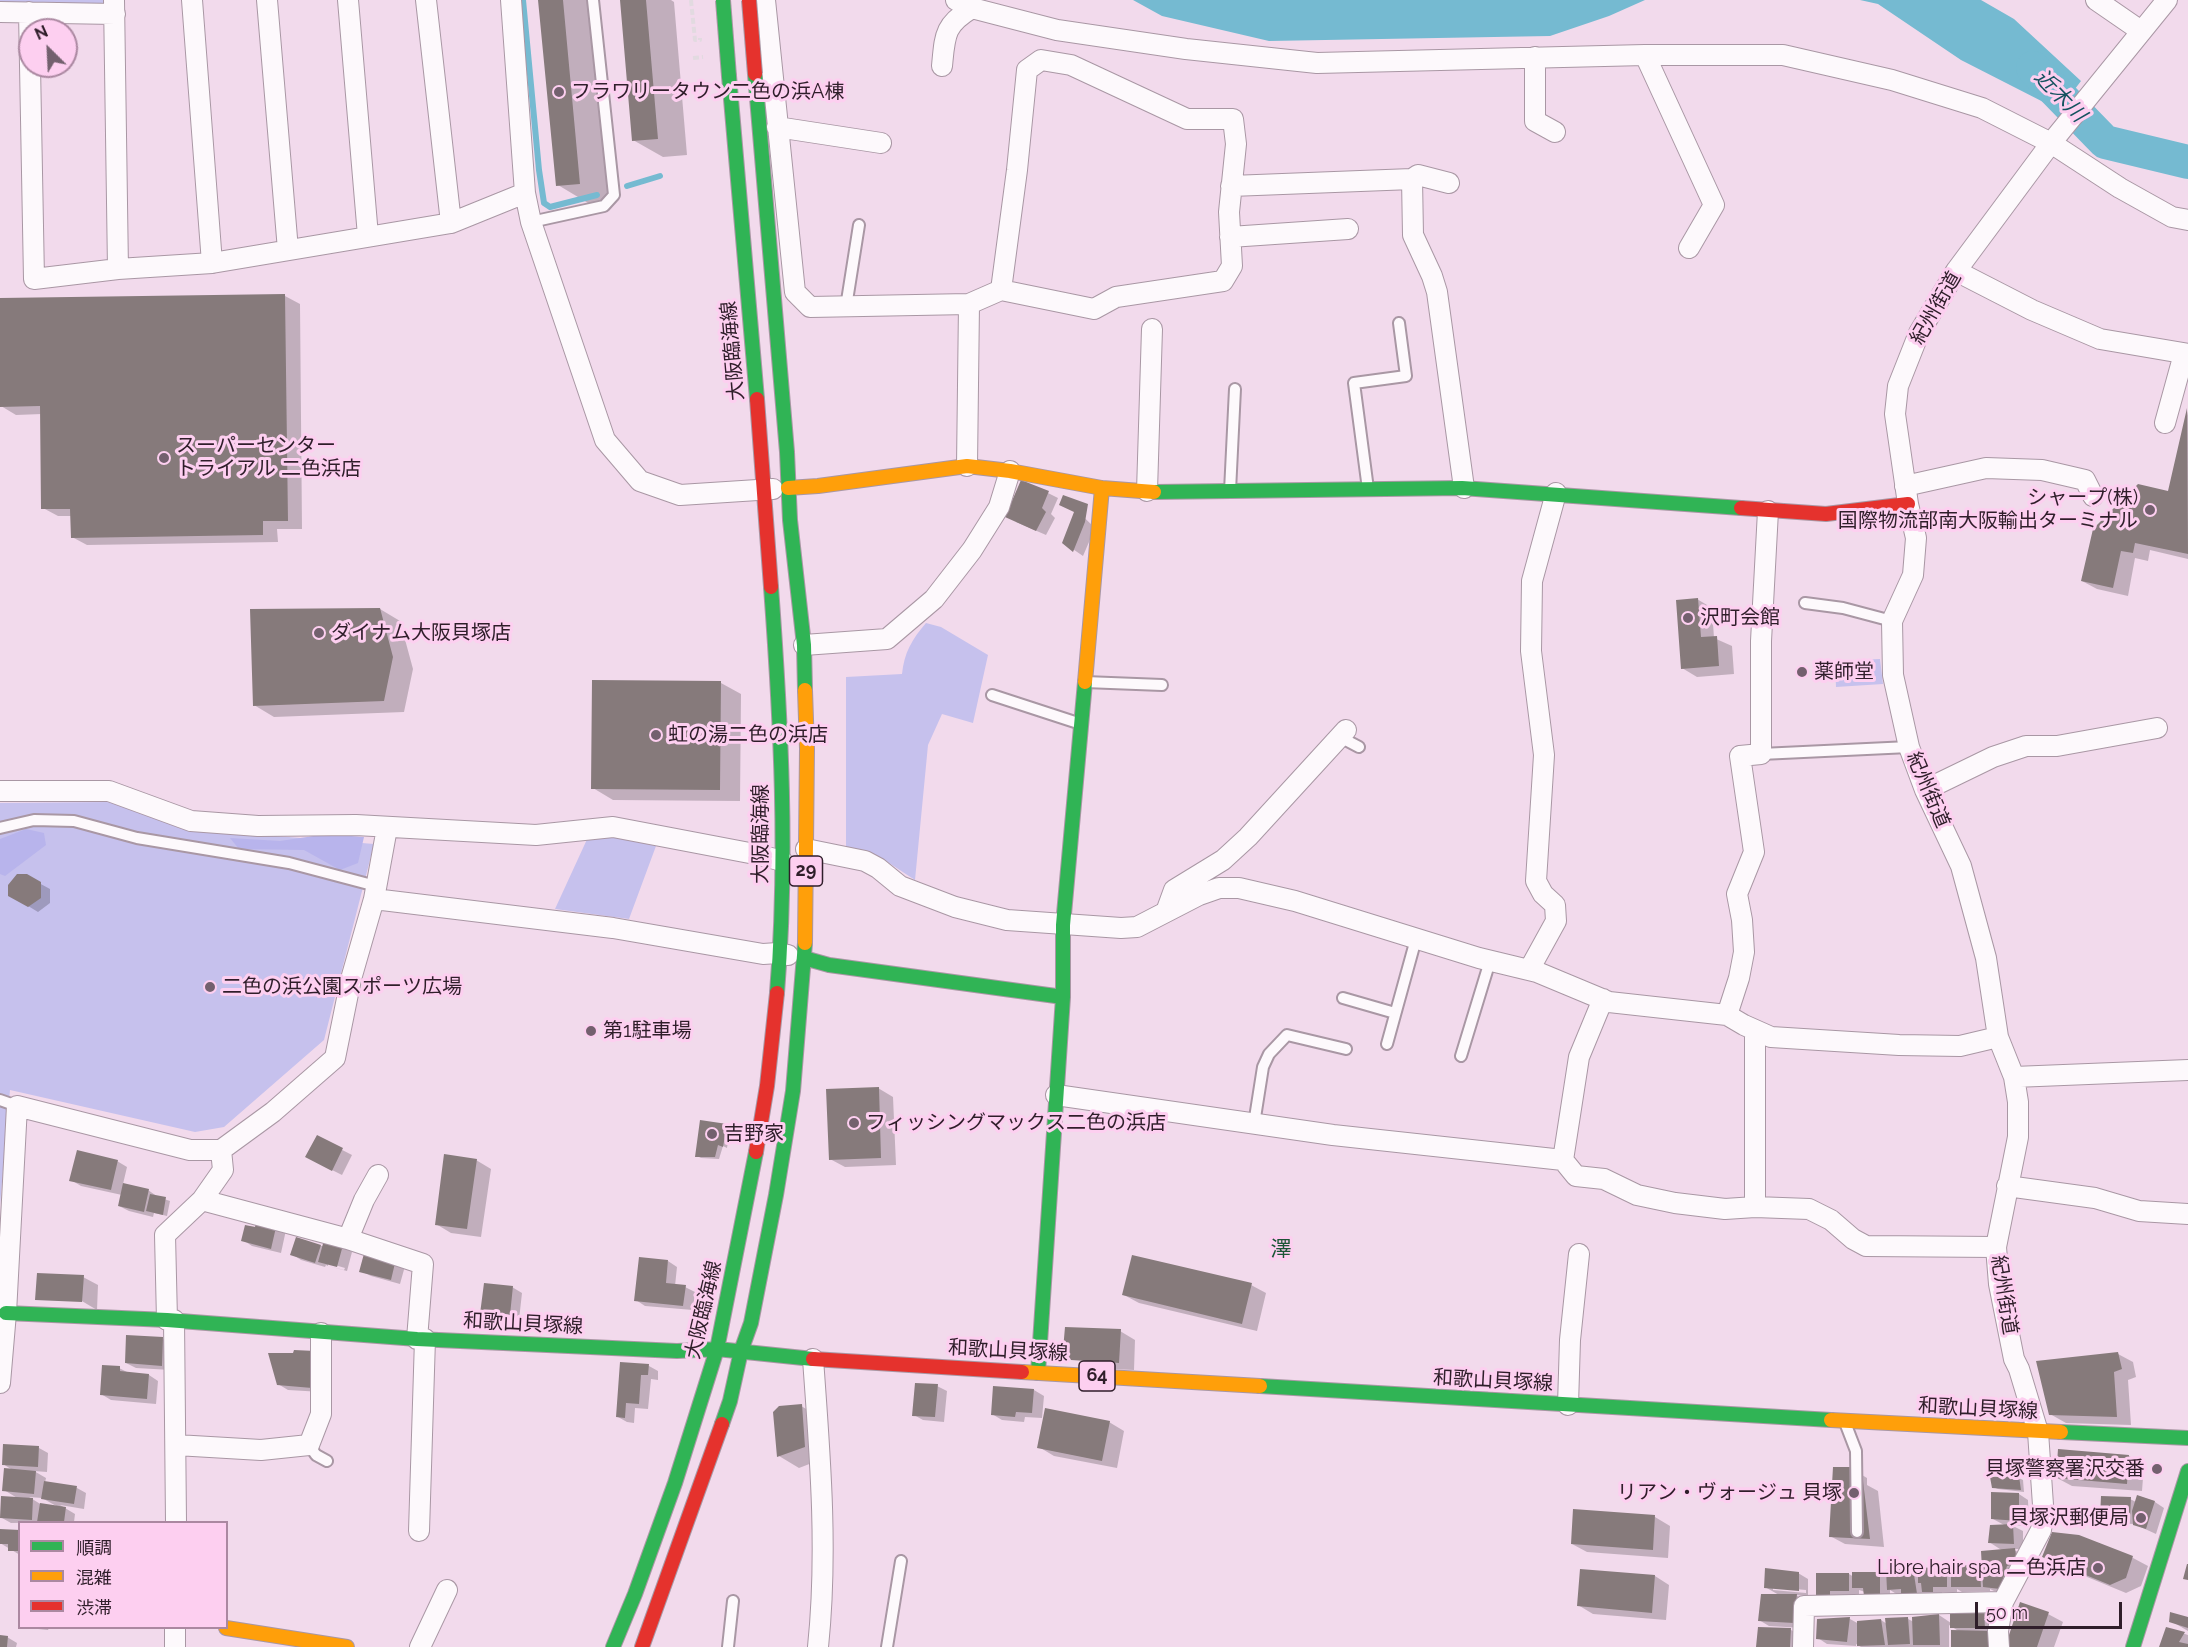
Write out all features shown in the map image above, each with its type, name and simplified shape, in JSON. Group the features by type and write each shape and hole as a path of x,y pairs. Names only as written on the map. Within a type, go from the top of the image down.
{"main road":[{"name":"大阪臨海線","path":"613,1647 635,1594 675,1483 717,1349 748,1199 767,1086 777,990 782,861 781,755 776,656 723,0"},
{"name":"29","path":"642,1647 730,1401 741,1351 751,1323 776,1195 791,1102 807,924 807,749 804,645 788,488 787,452 749,0"},
{"path":"788,488 967,466 1010,471 1102,488 1147,491 1464,488 1826,514 1907,495"},
{"path":"1038,1373 1063,997 1063,925 1102,488"},
{"path":"804,958 829,965 1063,997"},
{"name":"和歌山貝塚線","path":"6,1313 171,1320 421,1339 676,1351 717,1349 813,1359 1038,1373 2038,1432 2188,1438"},
{"path":"2133,1647 2188,1470"},
{"path":"228,1629 273,1641 341,1647"}],"street":[{"path":"192,0 212,263"},
{"path":"267,0 288,250"},
{"path":"348,0 368,236"},
{"path":"426,0 451,223"},
{"path":"511,0 525,194 531,222 605,440 640,481 680,495 788,488"},
{"path":"765,0 795,292 810,307 969,304 1001,290 1094,309 1116,297 1223,281 1232,266 1229,212 1236,144 1233,119 1187,119 1071,65 1041,60 1027,70 1017,170 1001,290"},
{"path":"2096,0 2138,35"},
{"name":"紀州街道","path":"1999,1647 1998,1631 2003,1602 2041,1530 2043,1505 2038,1432 2014,1359 1999,1284 1996,1247 2018,1137 2018,1102 2014,1077 1998,1037 1986,958 1961,866 1925,790 1909,747 1893,675 1892,621 1912,575 1916,538 1895,414 1898,386 1919,333 1956,271 2052,141 2167,0"},
{"path":"942,66 945,34 964,4 1057,30 1186,49 1317,63 1645,55 1783,55 1892,80 1982,108 2052,141 2120,188 2172,217 2188,220"},
{"path":"0,12 115,7 118,269"},
{"path":"29,12 34,279 118,269 212,263 451,223 525,194"},
{"path":"1645,55 1714,206 1689,248"},
{"path":"1535,57 1535,121 1555,132"},
{"path":"777,127 881,142"},
{"path":"1231,186 1412,179 1418,175 1449,183"},
{"path":"1412,179 1413,235 1437,292 1464,488"},
{"path":"1230,237 1348,229"},
{"path":"1956,271 2032,310 2100,339 2186,354 2165,423"},
{"path":"967,466 969,304"},
{"path":"1147,491 1152,329"},
{"path":"1907,495 1986,468 2042,470 2085,480 2093,496"},
{"path":"804,645 886,639 934,599 972,550 999,507 1010,471"},
{"path":"1528,970 1556,921 1555,905 1543,894 1536,881 1544,755 1531,651 1532,581 1556,493"},
{"path":"1727,1015 1739,978 1744,952 1742,920 1737,894 1754,852 1740,756 1761,754 1761,641 1768,511"},
{"path":"1925,790 1993,757 2026,746 2057,746 2157,728"},
{"path":"1166,912 1174,890 1223,860 1248,837 1343,734"},
{"path":"0,791 109,791 191,821 258,826 356,825 536,835 613,827 782,861"},
{"path":"0,1383 6,1313 9,1103 190,1150 221,1149 273,1112 335,1058 351,979 375,892 387,828"},
{"path":"806,849 865,861 878,868 900,886 955,908 1008,920 1063,925 1137,927 1199,895 1219,888 1239,888 1295,901 1490,961 1528,970 1609,1002 1727,1015 1771,1037 1899,1046 1960,1046 1998,1037"},
{"path":"375,892 613,928 763,954 778,952 804,958"},
{"path":"1563,1160 1579,1057 1603,999"},
{"path":"1755,1030 1755,1207"},
{"path":"2014,1077 2188,1070"},
{"path":"1056,1095 1333,1136 1563,1160 1576,1176 1604,1179 1637,1195 1657,1200 1725,1209 1755,1207 1809,1209 1831,1220 1853,1239 1866,1246 1996,1247"},
{"path":"176,1521 176,1445 165,1234 202,1200 224,1170 221,1149"},
{"path":"348,1239 364,1200 378,1175"},
{"path":"2007,1186 2095,1198 2139,1211 2188,1214"},
{"path":"202,1200 348,1239 423,1264 418,1531"},
{"path":"1568,1405 1569,1340 1579,1254"},
{"path":"176,1445 261,1450 309,1445 321,1414 321,1333"},
{"path":"813,1359 824,1512 818,1647"},
{"path":"420,1647 447,1590"},
{"path":"1803,1647 1804,1606 2003,1602"},
{"path":"175,1629 175,1647"}],"lane":[{"path":"531,222 604,206 614,195 593,0"},
{"path":"846,307 859,225"},
{"path":"1368,490 1354,383 1406,376 1399,323"},
{"path":"1230,491 1235,389"},
{"path":"1805,603 1843,608 1892,621"},
{"path":"1085,682 1162,685"},
{"path":"992,695 1081,724"},
{"path":"1343,734 1359,747"},
{"path":"1761,754 1909,747"},
{"path":"0,828 34,820 74,821 137,838 289,863 375,892"},
{"path":"1387,1044 1416,939"},
{"path":"1461,1056 1490,961"},
{"path":"1343,998 1395,1013"},
{"path":"1254,1124 1263,1067 1269,1054 1287,1035 1346,1049"},
{"path":"1845,1421 1856,1451 1857,1532"},
{"path":"309,1445 316,1455 327,1461"},
{"path":"887,1647 901,1561"},
{"path":"728,1647 733,1601"}],"path":[{"path":"691,0 695,40 700,40 699,20"}],"shaded area":[{"path":"0,0 105,0 100,6 0,2"},
{"path":"926,623 941,627 988,655 973,723 942,714 928,745 915,880 886,861 865,851 846,850 846,677 902,674 910,647"},
{"path":"1880,659 1883,684 1836,687 1835,661"},
{"path":"113,802 203,830 374,844 324,1040 224,1127 195,1132 10,1090 0,1205 0,803"},
{"path":"26,829 44,833 46,845 5,876 0,874 0,839"},
{"path":"327,834 364,837 358,863 340,870 304,850 239,849 230,838 280,841"},
{"path":"589,835 611,836 656,846 629,919 555,909"}],"water":[{"path":"1133,0 1645,0 1609,16 1550,36 1269,41 1162,16"},
{"path":"1860,0 1981,0 2014,19 2081,81 2059,110 1961,60 1878,4"}],"building":[{"name":"フラワリータウン二色の浜A棟","path":"538,0 563,0 580,184 556,186"},
{"path":"620,0 646,0 658,139 632,141"},
{"name":"スーパーセンター トライアル 二色浜店","path":"285,294 288,521 263,521 263,535 71,538 70,509 41,509 40,406 0,407 0,298"},
{"name":"シャープ(株) 国際物流部南大阪輸出ターミナル","path":"2187,408 2188,554 2135,543 2133,553 2121,551 2113,588 2081,581 2093,529 2138,484 2168,491"},
{"path":"1021,480 1049,491 1042,508 1046,512 1036,531 1005,517"},
{"path":"1063,495 1088,504 1085,522 1073,552 1062,543 1074,512 1059,505"},
{"name":"沢町会館","path":"1698,598 1701,637 1717,636 1719,666 1681,669 1676,600"},
{"name":"ダイナム大阪貝塚店","path":"380,608 393,657 384,701 253,706 250,609"},
{"name":"虹の湯二色の浜店","path":"592,680 721,681 720,790 591,789"},
{"path":"17,874 27,874 41,882 41,898 28,907 8,896 8,885"},
{"name":"フィッシングマックス二色の浜店","path":"879,1087 881,1158 829,1160 826,1089"},
{"name":"吉野家","path":"700,1120 727,1124 723,1147 718,1145 715,1157 695,1157"},
{"path":"317,1135 343,1148 332,1171 305,1157"},
{"path":"77,1150 118,1160 111,1190 69,1181"},
{"path":"444,1154 477,1159 467,1229 435,1225"},
{"path":"123,1183 149,1189 144,1212 118,1206"},
{"path":"150,1194 166,1197 163,1215 146,1211"},
{"path":"257,1218 277,1223 271,1249 241,1241 245,1225 255,1227"},
{"path":"296,1237 321,1245 315,1263 290,1255"},
{"path":"324,1240 343,1245 337,1267 318,1262"},
{"path":"365,1250 396,1259 391,1280 359,1272"},
{"path":"1132,1255 1252,1283 1242,1324 1122,1295"},
{"path":"639,1257 668,1260 666,1283 686,1285 683,1306 634,1301"},
{"path":"37,1273 84,1275 82,1302 35,1300"},
{"path":"484,1283 513,1286 510,1315 501,1315 500,1323 485,1322 486,1315 480,1314"},
{"path":"1065,1327 1121,1329 1119,1363 1071,1360 1063,1350"},
{"path":"126,1335 163,1337 162,1366 125,1363"},
{"path":"294,1350 315,1351 312,1388 277,1385 268,1353 293,1353"},
{"path":"2118,1352 2122,1369 2114,1372 2117,1417 2049,1415 2036,1361"},
{"path":"620,1362 649,1364 648,1375 641,1375 639,1404 626,1403 625,1418 616,1417"},
{"path":"102,1365 120,1366 120,1371 149,1374 147,1399 100,1395"},
{"path":"915,1383 938,1384 935,1417 912,1416"},
{"path":"993,1386 1034,1389 1032,1413 1016,1412 1015,1417 991,1415"},
{"path":"802,1404 805,1447 777,1457 773,1412 779,1406"},
{"path":"1045,1408 1110,1421 1102,1461 1037,1448"},
{"path":"3,1444 39,1446 38,1467 2,1465"},
{"path":"2058,1449 2129,1455 2127,1484 2056,1478"},
{"path":"1833,1467 1853,1467 1852,1480 1863,1481 1870,1539 1829,1537"},
{"path":"4,1468 36,1471 34,1494 2,1491"},
{"path":"2019,1476 2021,1490 1992,1488 1990,1477"},
{"path":"44,1481 77,1486 74,1504 41,1499"},
{"path":"1991,1492 2019,1493 2019,1521 1991,1519"},
{"name":"貝塚沢郵便局","path":"2137,1495 2155,1501 2146,1529 2133,1525 2132,1511"},
{"path":"1,1496 33,1498 32,1520 0,1518"},
{"path":"2101,1496 2131,1497 2130,1520 2100,1518"},
{"path":"40,1503 66,1507 64,1521 37,1521"},
{"path":"1573,1509 1655,1515 1653,1550 1571,1544"},
{"path":"2013,1524 2014,1544 1988,1543 1990,1525"},
{"path":"0,1529 18,1530 18,1551 8,1551 8,1544 0,1544"},
{"name":"Libre hair spa 二色浜店","path":"2052,1532 2079,1535 2133,1556 2126,1578 2110,1585 2042,1557"},
{"path":"2015,1548 2017,1563 2007,1566 2000,1589 1983,1587 1981,1551"},
{"path":"2188,1564 2188,1580 2183,1579"},
{"path":"1951,1565 1972,1565 1973,1568 1980,1568 1981,1587 1951,1587"},
{"path":"1944,1567 1944,1573 1947,1573 1947,1587 1933,1587 1933,1592 1922,1592 1921,1583 1918,1583 1918,1568"},
{"path":"1765,1568 1799,1572 1799,1591 1764,1588"},
{"path":"1913,1568 1918,1600 1901,1601 1901,1589 1887,1590 1886,1570"},
{"path":"1580,1569 1655,1575 1652,1613 1577,1606"},
{"path":"1852,1572 1880,1572 1880,1596 1864,1596 1863,1588 1852,1588"},
{"path":"1816,1573 1849,1573 1849,1591 1830,1591 1830,1602 1816,1603"},
{"path":"1761,1594 1797,1594 1794,1623 1758,1621"},
{"path":"2020,1602 2049,1612 2037,1647 2005,1647"},
{"path":"1950,1610 1984,1610 1985,1628 1950,1628"},
{"path":"2170,1612 2188,1617 2188,1628 2169,1622"},
{"path":"1939,1614 1940,1645 1913,1645 1912,1617"},
{"path":"1850,1617 1847,1642 1816,1639 1817,1619"},
{"path":"1908,1617 1910,1644 1888,1645 1885,1618"},
{"path":"1881,1619 1885,1645 1857,1646 1857,1621"},
{"path":"1758,1627 1791,1628 1790,1647 1756,1647"},
{"path":"2166,1627 2185,1632 2179,1642 2188,1644 2188,1647 2159,1647"},
{"path":"1951,1630 1993,1631 1994,1647 1951,1647"},
{"path":"0,1635 8,1636 7,1647 0,1647"}],"waterway":[{"path":"523,0 544,203 550,207 597,195"},
{"name":"近木川","path":"2033,68 2105,142 2188,162"},
{"path":"627,186 660,176"}],"traffic: fast":[{"path":"723,0 729,76"},
{"path":"755,74 787,452 790,520 804,645 805,690"},
{"path":"729,76 757,399"},
{"path":"1154,492 1462,488 1741,508"},
{"path":"771,587 778,688 783,841 777,993"},
{"path":"1038,1373 1063,997 1063,925 1085,682"},
{"path":"722,1424 730,1401 741,1351 751,1323 776,1195 793,1091 805,943"},
{"path":"804,958 829,965 1063,997"},
{"path":"613,1647 635,1594 675,1483 717,1349 756,1152"},
{"path":"6,1313 167,1320 417,1339 677,1351 717,1349 813,1359"},
{"path":"1260,1386 1831,1420"},
{"path":"2061,1432 2188,1438"},
{"path":"2133,1647 2188,1471"}],"traffic: slow":[{"path":"788,488 967,466 1010,471 1102,488 1154,492"},
{"path":"1085,682 1102,488"},
{"path":"805,690 807,749 805,943"},
{"path":"1022,1372 1260,1386"},
{"path":"1831,1420 2061,1432"},
{"path":"228,1628 347,1647"}],"traffic: jam":[{"path":"749,0 755,74"},
{"path":"757,399 771,587"},
{"path":"1741,508 1826,514 1908,504"},
{"path":"756,1152 767,1086 777,993"},
{"path":"813,1359 1022,1372"},
{"path":"642,1647 722,1424"}],"place":[{"name":"フラワリータウン二色の浜A棟","path":"559,92"},
{"name":"スーパーセンター トライアル 二色浜店","path":"164,458"},
{"name":"シャープ(株) 国際物流部南大阪輸出ターミナル","path":"2150,510"},
{"name":"沢町会館","path":"1688,618"},
{"name":"ダイナム大阪貝塚店","path":"319,633"},
{"name":"薬師堂","path":"1802,672"},
{"name":"虹の湯二色の浜店","path":"656,735"},
{"name":"二色の浜公園スポーツ広場","path":"210,987"},
{"name":"第1駐車場","path":"591,1031"},
{"name":"フィッシングマックス二色の浜店","path":"854,1123"},
{"name":"吉野家","path":"712,1134"},
{"name":"貝塚警察署沢交番","path":"2157,1469"},
{"name":"リアン・ヴォージュ 貝塚","path":"1854,1493"},
{"name":"貝塚沢郵便局","path":"2141,1518"},
{"name":"Libre hair spa 二色浜店","path":"2098,1568"}],"district":[{"name":"澤","path":"1281,1250"}]}
